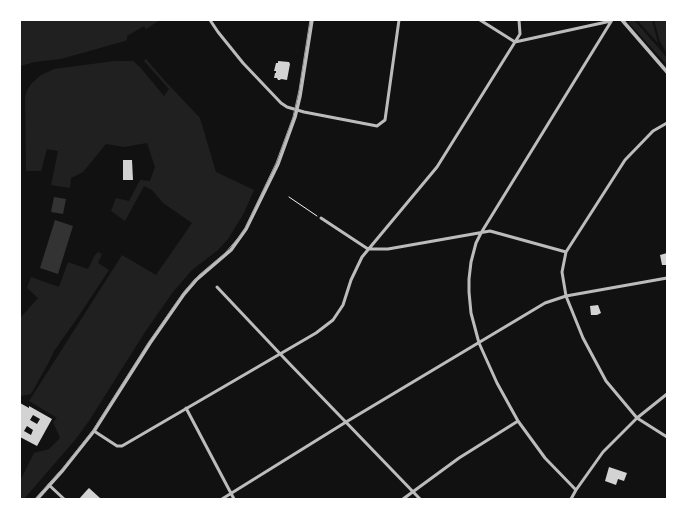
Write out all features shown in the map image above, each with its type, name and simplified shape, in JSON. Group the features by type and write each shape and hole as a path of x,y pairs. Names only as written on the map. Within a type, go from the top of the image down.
{"street":[{"path":"210,20 243,63 287,107 304,112 377,126 385,120 399,20"},
{"path":"37,499 94,431 184,294 196,280 226,254 243,234 278,164 297,110 312,20"},
{"path":"480,20 515,42 612,20"},
{"path":"94,431 121,447 316,333 333,320 343,305 357,266 368,249 437,167 520,34 519,20"},
{"path":"576,490 545,458 518,421 497,383 479,343 471,313 469,292 471,262 476,243 481,233 612,20"},
{"path":"622,20 667,72"},
{"path":"667,123 653,131 625,160 566,252 562,272 566,296 583,338 606,381 637,418 667,437"},
{"path":"321,218 368,249 388,249 490,231 566,252"},
{"path":"222,499 346,422 546,302 566,296 667,278"},
{"path":"217,287 420,499"},
{"path":"571,499 603,452 637,418 667,394"},
{"path":"186,408 234,499"},
{"path":"403,499 459,458 518,421"},
{"path":"49,485 64,499"}],"path":[{"path":"288,197 321,218"}],"shaded area":[{"path":"20,20 160,20 146,29 144,26 127,36 127,40 125,41 61,59 35,62 20,66"},
{"path":"629,20 634,20 657,46 667,58 667,65 629,23"},
{"path":"637,20 652,20 658,43"},
{"path":"654,20 667,20 667,53 660,42"},
{"path":"146,59 200,118 216,172 254,190 244,213 228,239 218,250 192,270 173,292 145,332 89,421 75,440 24,499 20,499 20,481 34,453 49,449 60,438 53,422 57,418 29,401 122,255 156,275 192,223 163,203 152,190 144,186 125,221 111,211 116,198 129,201 140,180 150,181 155,167 147,143 124,147 106,144 83,172 71,178 70,188 51,185 58,151 47,149 41,171 26,171 25,97 27,90 41,75 54,69 114,61 133,61 140,67 164,96 169,89 144,61"},
{"path":"54,197 66,199 63,214 51,212"},
{"path":"55,220 73,226 58,274 40,268"},
{"path":"98,252 102,254 98,263 109,270 54,351 31,394 21,396 20,318 38,298 27,288 31,277 59,287 68,262 88,269"}],"building":[{"path":"278,61 289,62 290,64 287,80 278,80 277,78 274,78 276,71 274,71"},
{"path":"123,160 132,160 133,180 123,180"},
{"path":"667,253 667,265 662,265 660,255"},
{"path":"598,305 601,313 591,315 590,306"},
{"path":"20,403 29,408 29,406 52,419 37,446 20,437","holes":["33,415 40,419 37,424 30,420","27,426 33,430 31,435 24,431"]},
{"path":"609,467 627,473 624,481 618,479 616,485 605,481"},
{"path":"89,488 100,498 79,499 87,490"}],"tram line":[{"path":"35,499 62,469 93,430 148,343 183,293 199,275 225,253 245,228 276,163 293,117 299,90 310,20"}]}
